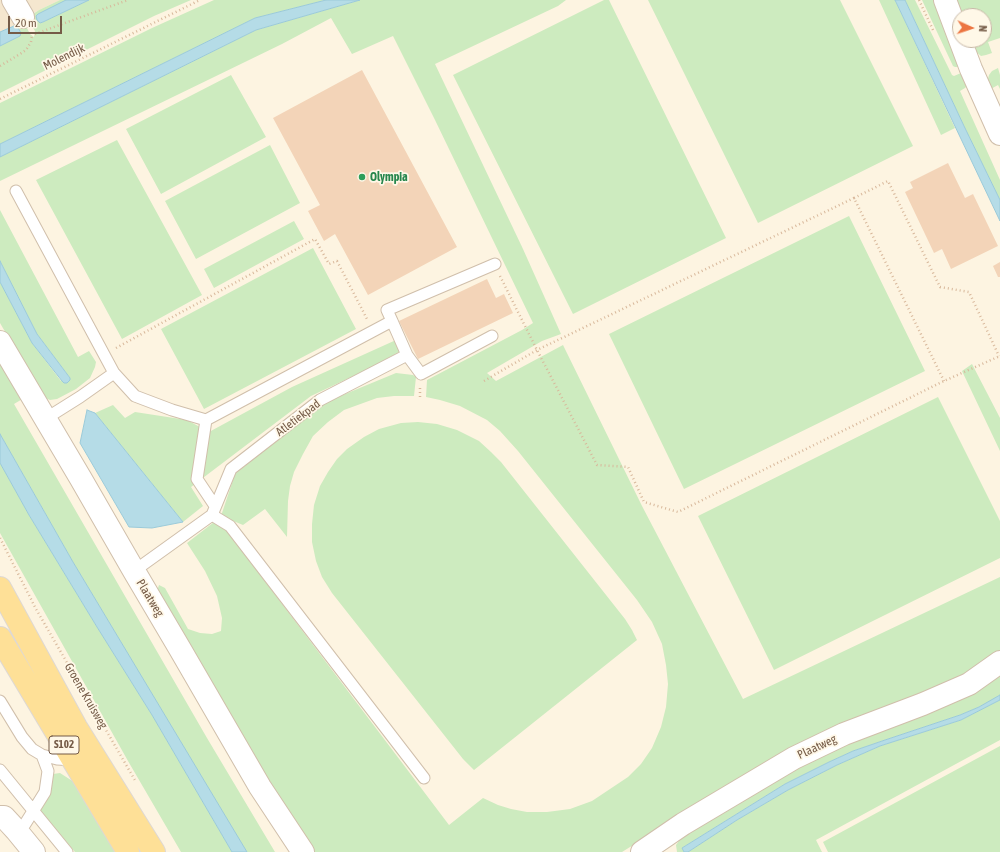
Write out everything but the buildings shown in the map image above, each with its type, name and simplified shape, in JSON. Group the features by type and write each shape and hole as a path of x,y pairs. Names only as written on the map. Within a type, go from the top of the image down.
{"main road":[{"name":"Groene Kruisweg","path":"0,588 76,727 154,852"},
{"name":"S102","path":"0,638 128,852"}],"street":[{"path":"945,0 971,69 1000,134"},
{"name":"Plaatweg","path":"0,342 260,787 303,852"},
{"name":"Plaatweg","path":"656,848 683,824 794,758 844,734 923,704 969,684 1000,662"},
{"path":"8,823 34,852"}],"lane":[{"path":"16,192 114,373 136,396 172,410 206,420 392,321"},
{"path":"492,336 421,374 407,355 387,310 495,264"},
{"name":"Atletiekpad","path":"214,510 231,469 320,400 407,355"},
{"path":"45,419 114,373"},
{"path":"206,420 197,479 214,510 230,526 424,778"},
{"path":"134,571 214,510"},
{"path":"0,701 32,749 42,755 73,760"},
{"path":"8,823 25,824 45,792 48,771 42,755"},
{"path":"0,770 67,852"}],"path":[{"path":"0,66 26,50 31,42 23,17 128,0"},
{"name":"Molendijk","path":"0,99 200,0"},
{"path":"484,381 537,350 888,181 940,288 969,292 1000,356 944,381 678,512 644,502 628,467 597,465 537,350 495,264"},
{"path":"854,198 944,381"},
{"path":"104,355 315,239 329,264 337,260 367,319 387,310"},
{"name":"Groene Kruisweg","path":"0,538 36,608 138,786"}],"shaded area":[{"path":"0,0 60,0 39,10 14,26 0,32"}],"green space":[{"path":"60,0 67,0 38,14 40,23 89,0 191,0 154,16 0,93 0,46 20,36 17,26 14,26 23,20 30,34 34,37 35,31 27,18 39,10"},
{"path":"214,0 326,0 255,18 0,144 0,103 152,28"},
{"path":"360,0 566,0 558,6 435,64 523,249 561,334 542,341 487,373 496,381 563,345 642,506 743,699 1000,577 1000,650 964,675 744,776 622,852 314,852 282,803 157,591 159,585 165,588 188,629 200,633 212,634 221,631 222,618 217,596 205,571 187,543 218,519 449,825 483,798 498,805 527,812 547,812 570,809 592,801 628,777 641,764 652,748 661,727 666,707 668,684 666,665 662,644 652,622 637,600 518,451 500,431 487,420 460,406 426,397 427,380 533,323 393,36 352,54 331,18 282,44 0,181 0,157 256,30"},
{"path":"604,0 609,0 726,238 573,314 453,75"},
{"path":"648,0 840,0 913,146 758,223"},
{"path":"879,0 895,0 955,128 941,135"},
{"path":"905,0 915,0 952,75 954,76 961,73 967,86 960,91 1000,180 1000,200 964,126"},
{"path":"922,0 938,0 952,43 952,48 954,48 959,65 957,67 953,66"},
{"path":"954,0 1000,0 1000,38 992,41 992,8 957,8"},
{"path":"973,48 990,48 992,53 981,56"},
{"path":"998,68 1000,75 1000,89 998,85 989,90 987,82 989,75 992,71"},
{"path":"231,75 266,137 161,194 126,129"},
{"path":"117,140 202,295 122,339 36,180"},
{"path":"270,145 300,203 196,259 165,201"},
{"path":"0,210 78,357 89,351 96,362 90,378 76,389 57,399 50,400 43,397 0,323 0,282 32,343 61,381 70,378 37,334 0,261"},
{"path":"849,216 925,371 684,489 609,334"},
{"path":"294,221 304,239 214,288 204,269"},
{"path":"313,248 356,329 204,409 161,329"},
{"path":"396,340 401,351 366,370 311,396 191,487 203,506 183,522 95,413 113,405 125,418 135,412 187,420 209,432 292,387"},
{"path":"0,356 24,398 14,404 207,738 275,852 247,852 73,562 0,434"},
{"path":"972,364 1000,418 1000,451 962,371"},
{"path":"396,373 413,375 416,377 414,396 377,398 344,410 313,436 294,472 290,486 287,537 265,509 243,525 221,516 235,474 321,404"},
{"path":"938,397 1000,521 1000,558 774,670 698,516"},
{"path":"418,422 437,424 457,430 479,441 491,452 501,462 625,619 637,640 474,770 463,759 332,593 322,577 316,561 312,542 314,505 320,486 337,459 347,449 379,429 401,423"},
{"path":"0,463 29,515 152,715 232,852 181,852 0,533"},
{"path":"1000,673 1000,695 993,700 960,715 853,751 829,762 785,784 682,848 684,852 677,852 676,845 684,834 798,766"},
{"path":"1000,700 1000,740 816,840 822,852 688,852 737,820 788,790 837,765 880,746 961,720"},
{"path":"1000,746 1000,852 828,852 823,842"},
{"path":"60,773 74,782 115,852 75,852 40,810 47,796 53,774"}],"water":[{"path":"66,0 89,0 43,22 40,23 37,20 36,16 38,14"},
{"path":"326,0 360,0 256,30 0,157 0,144 255,18"},
{"path":"895,0 905,0 1000,200 1000,221"},
{"path":"17,26 21,33 20,36 0,46 0,32"},
{"path":"0,261 37,334 70,378 67,383 62,381 32,343 0,282"},
{"path":"87,410 95,413 183,522 152,528 129,527 80,443"},
{"path":"0,434 73,562 247,852 232,852 152,715 29,515 0,463"},
{"path":"1000,695 1000,700 961,720 880,746 837,765 788,790 737,820 688,852 684,852 682,848 785,784 829,762 853,751 960,715 979,707"}],"place":[{"name":"Olympia","path":"362,177"}]}
